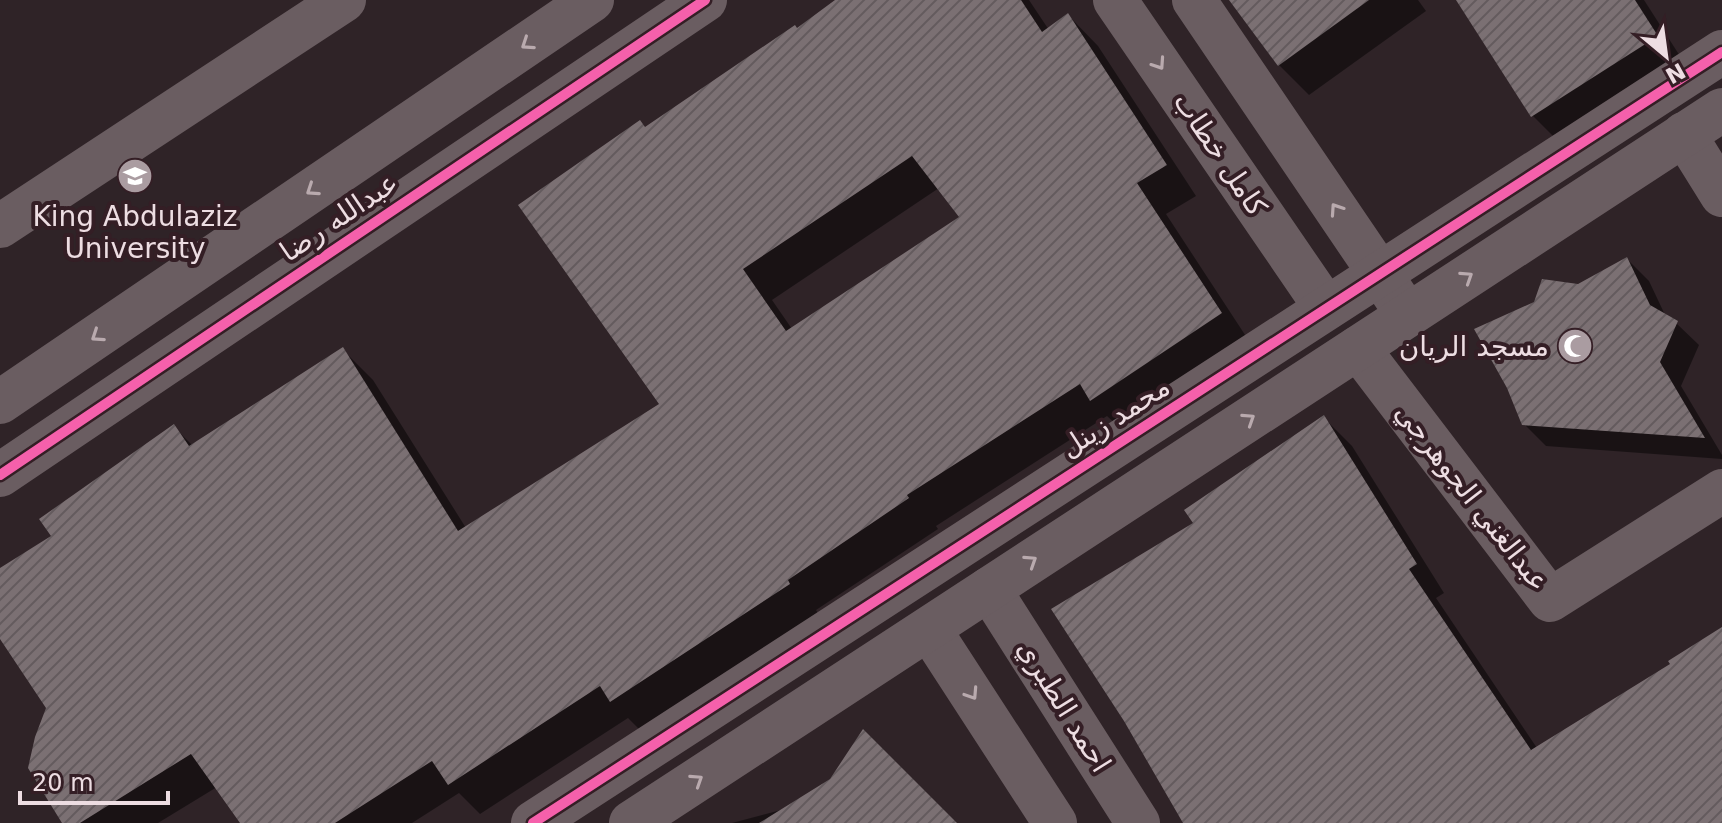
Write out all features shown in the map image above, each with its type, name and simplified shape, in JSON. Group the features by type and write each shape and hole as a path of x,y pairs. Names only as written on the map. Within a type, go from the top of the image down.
{"street":[{"path":"0,226 344,0"},
{"name":"عبدالله رضا","path":"0,402 592,0"},
{"name":"عبدالله رضا","path":"0,475 705,0"},
{"name":"كامل خطاب","path":"1115,0 1326,308"},
{"path":"1194,0 1409,315"},
{"name":"محمد زينل","path":"533,823 1722,52"},
{"path":"631,823 1722,110"},
{"path":"1684,134 1722,195"},
{"name":"عبدالغني الجوهرجي","path":"1358,348 1550,600 1722,491"},
{"name":"احمد الطبري","path":"989,589 1138,823"},
{"path":"929,629 1055,823"}],"building":[{"path":"835,0 1021,0 1042,32 1068,13 1167,165 1137,183 1222,313 1090,401 1080,384 907,495 909,498 788,580 790,584 610,702 600,686 448,785 432,761 335,823 240,823 191,754 80,823 62,823 28,768 46,708 0,639 0,568 51,536 39,519 174,424 189,446 343,347 458,531 659,404 518,205 640,120 645,127 795,25 797,28","holes":["912,156 959,217 786,331 743,269"]},
{"path":"1229,0 1369,0 1278,66"},
{"path":"1456,0 1635,0 1658,36 1531,117"},
{"name":"مسجد الريان","path":"1627,257 1650,305 1678,321 1660,362 1705,438 1522,425 1507,388 1474,329 1534,302 1542,279 1578,284"},
{"path":"1324,415 1417,564 1409,569 1531,750 1670,664 1668,661 1722,627 1722,823 1183,823 1124,721 1051,609 1193,523 1184,510"},
{"path":"863,729 957,823 759,823 830,779"}],"cycle path":[{"path":"0,475 705,0"},
{"path":"533,823 1722,52"}],"place":[{"name":"King Abdulaziz University","path":"135,176"},
{"name":"مسجد الريان","path":"1575,346"}]}
